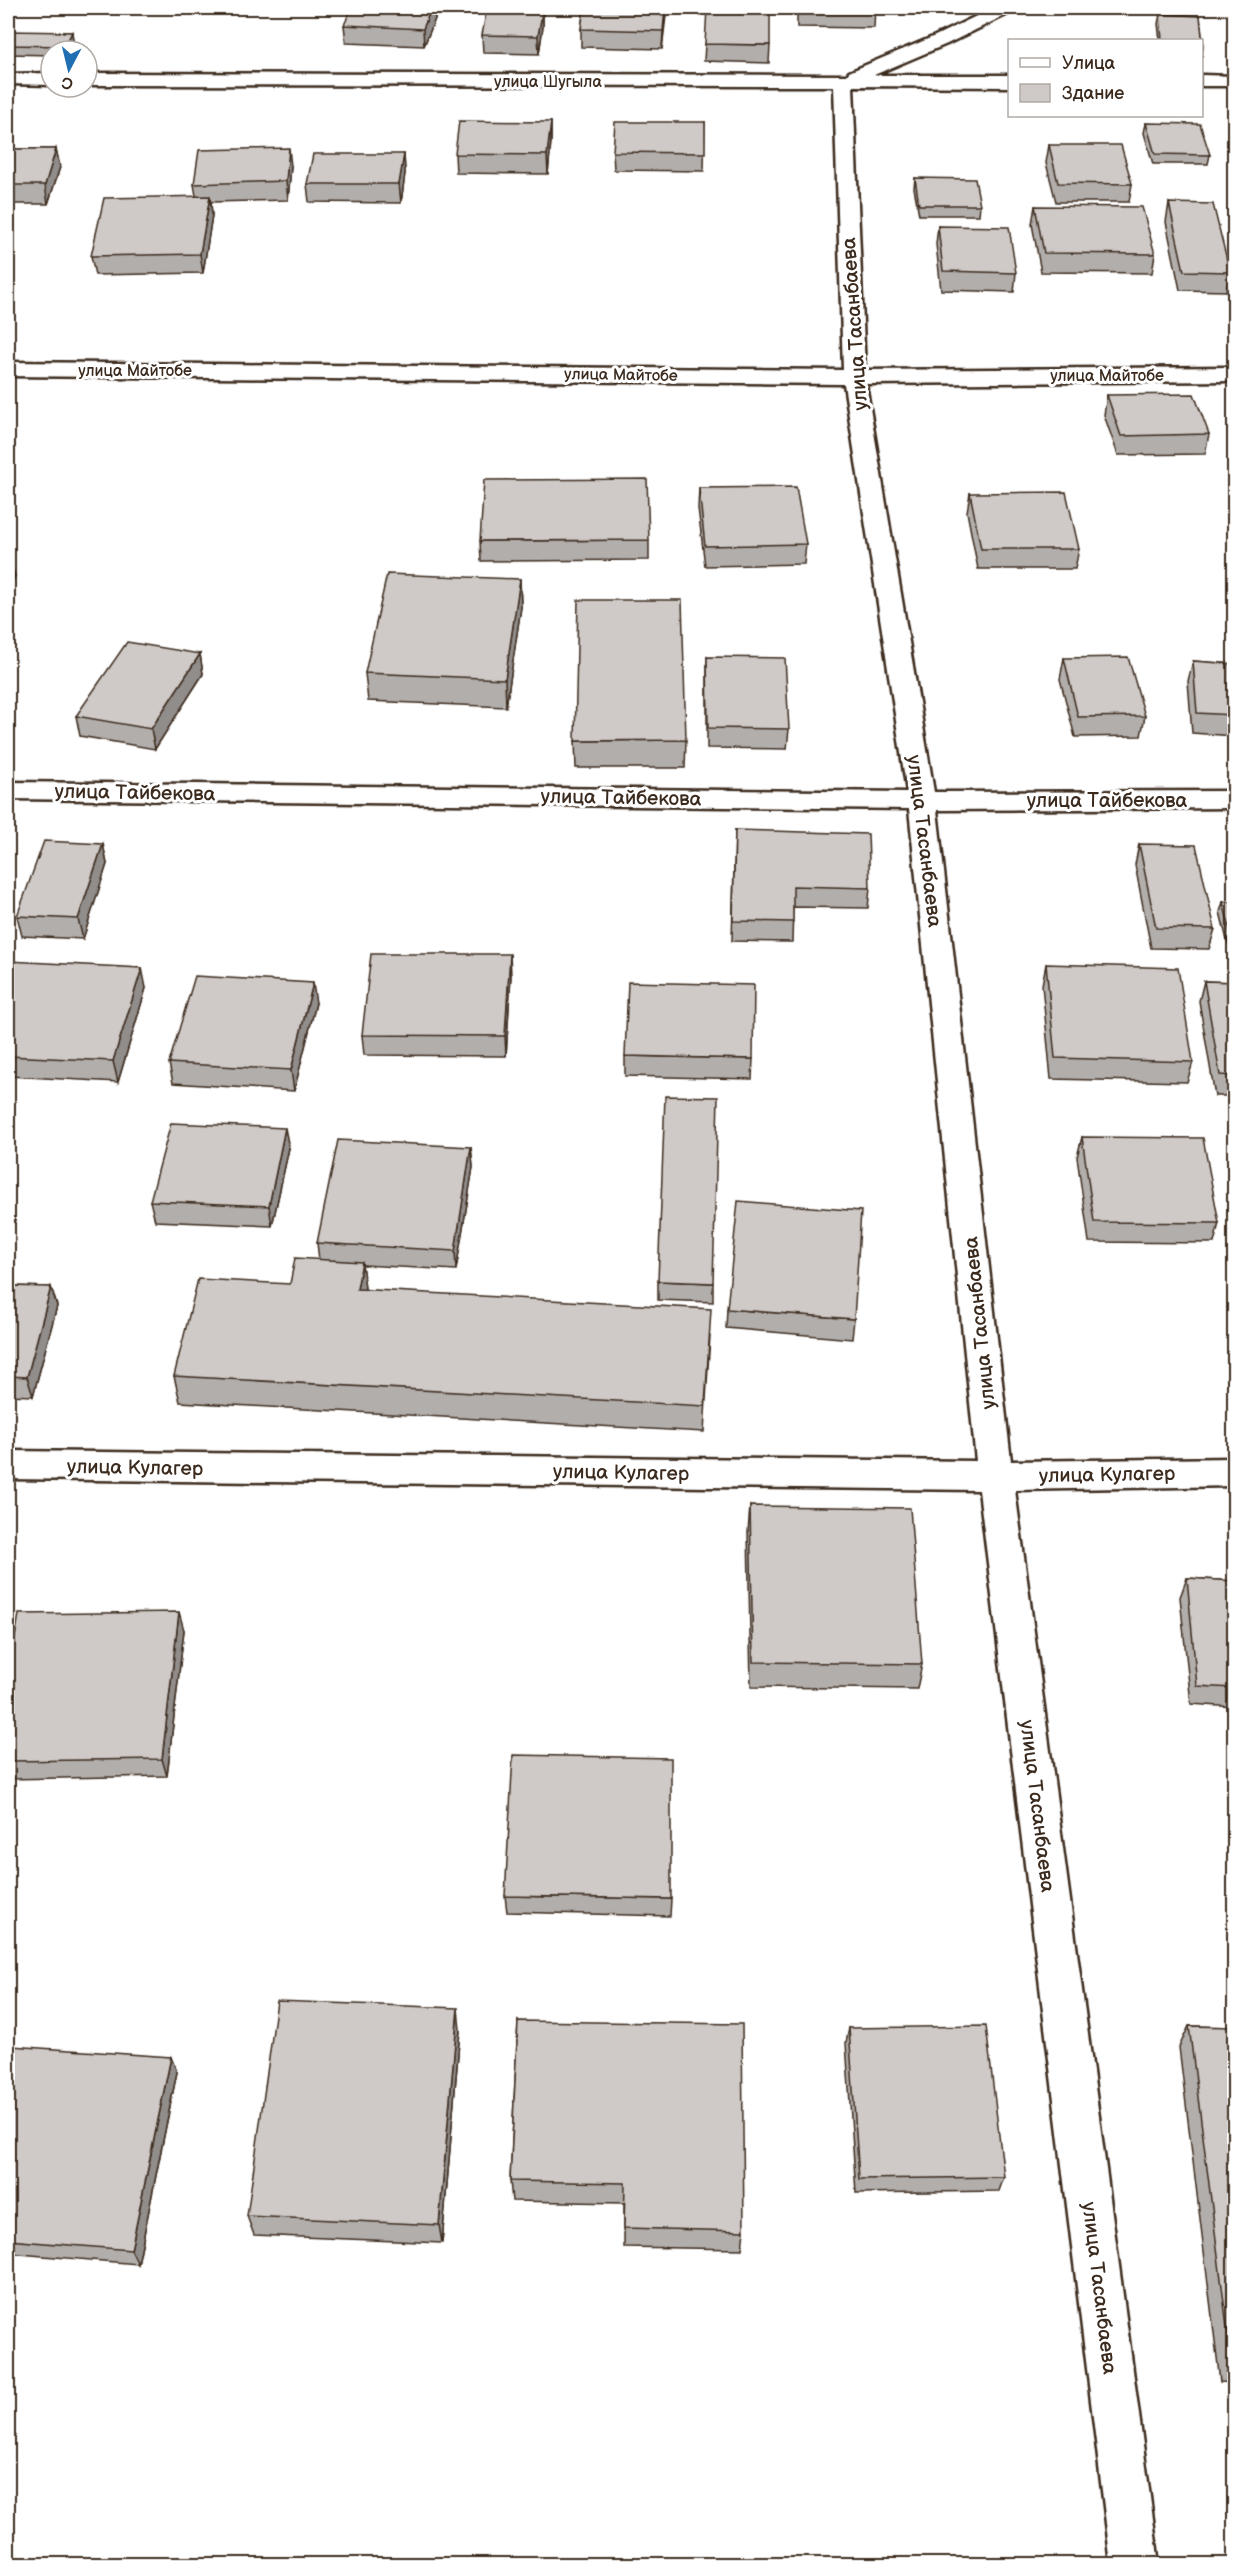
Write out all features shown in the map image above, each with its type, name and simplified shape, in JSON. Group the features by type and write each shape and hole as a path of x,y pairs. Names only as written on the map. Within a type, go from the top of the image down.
{"street":[{"path":"843,81 941,40 1006,8"},
{"path":"8,79 39,79"},
{"name":"улица Шугыла","path":"99,80 1008,81"},
{"name":"улица Тасанбаева","path":"843,81 854,377 922,801 995,1476 1136,2565"},
{"path":"1203,81 1234,81"},
{"name":"улица Майтобе","path":"8,369 854,377 1234,374"},
{"name":"улица Тайбекова","path":"8,791 922,801 1234,800"},
{"name":"улица Кулагер","path":"8,1465 995,1476 1234,1472"}],"building":[{"path":"352,8 431,8 423,29 344,25"},
{"path":"487,8 543,8 538,36 482,35"},
{"path":"584,8 665,8 663,31 581,29"},
{"path":"707,8 770,8 770,45 705,44"},
{"path":"798,8 875,8 875,11 798,10"},
{"path":"1160,14 1200,16 1202,39 1162,39"},
{"path":"8,31 72,32 68,39 39,39 39,46 8,45"},
{"path":"459,121 551,122 547,155 455,154"},
{"path":"615,122 705,122 705,153 613,152"},
{"path":"1146,123 1200,124 1210,155 1155,154"},
{"path":"1049,145 1121,145 1132,184 1058,183"},
{"path":"289,148 286,181 194,184 199,150"},
{"path":"8,149 56,149 45,185 8,185"},
{"path":"313,154 404,154 399,184 307,184"},
{"path":"915,178 975,179 980,205 919,205"},
{"path":"210,196 200,254 91,256 104,198"},
{"path":"1169,203 1213,204 1230,272 1184,271"},
{"path":"1035,206 1142,207 1155,254 1044,253"},
{"path":"938,226 1009,227 1016,273 943,271"},
{"path":"1194,394 1209,434 1121,436 1107,395"},
{"path":"647,479 649,540 480,541 484,480"},
{"path":"796,487 806,544 705,546 699,488"},
{"path":"1066,492 1079,549 981,549 970,493"},
{"path":"8,566 12,566 8,578"},
{"path":"387,574 520,579 505,679 365,673"},
{"path":"578,600 682,600 686,740 575,741"},
{"path":"127,642 200,654 151,729 76,716"},
{"path":"707,657 785,658 789,729 708,728"},
{"path":"1128,657 1145,716 1078,717 1064,658"},
{"path":"1193,661 1234,664 1234,715 1197,713"},
{"path":"735,830 868,834 870,888 793,886 793,922 733,921"},
{"path":"44,841 103,844 78,919 17,916"},
{"path":"1139,844 1196,845 1215,929 1156,928"},
{"path":"1223,902 1234,902 1234,933 1231,933"},
{"path":"371,954 510,954 505,1036 362,1035"},
{"path":"8,961 142,968 113,1061 8,1056"},
{"path":"1046,964 1178,968 1193,1062 1055,1058"},
{"path":"195,976 313,983 291,1070 169,1063"},
{"path":"1204,981 1234,982 1234,1076 1220,1075"},
{"path":"628,982 754,985 753,1059 625,1056"},
{"path":"665,1096 718,1097 713,1283 658,1281"},
{"path":"171,1123 285,1128 269,1206 150,1201"},
{"path":"1082,1137 1203,1138 1219,1223 1094,1222"},
{"path":"338,1140 471,1147 455,1251 317,1243"},
{"path":"738,1201 861,1211 854,1319 727,1309"},
{"path":"295,1258 362,1262 357,1289 711,1309 705,1406 174,1376 198,1279 290,1284"},
{"path":"8,1286 51,1287 27,1377 8,1376"},
{"path":"750,1506 910,1508 922,1664 753,1662"},
{"path":"1187,1578 1234,1581 1234,1688 1197,1686"},
{"path":"179,1612 162,1759 8,1761 8,1679 19,1614"},
{"path":"513,1755 671,1758 671,1899 505,1896"},
{"path":"277,2001 458,2008 439,2225 247,2216"},
{"path":"518,2021 742,2024 744,2231 624,2228 625,2183 510,2181"},
{"path":"986,2026 1004,2177 859,2179 849,2028"},
{"path":"1189,2026 1234,2027 1234,2366 1232,2366"},
{"path":"11,2046 171,2057 131,2250 8,2240 8,2061"}]}
